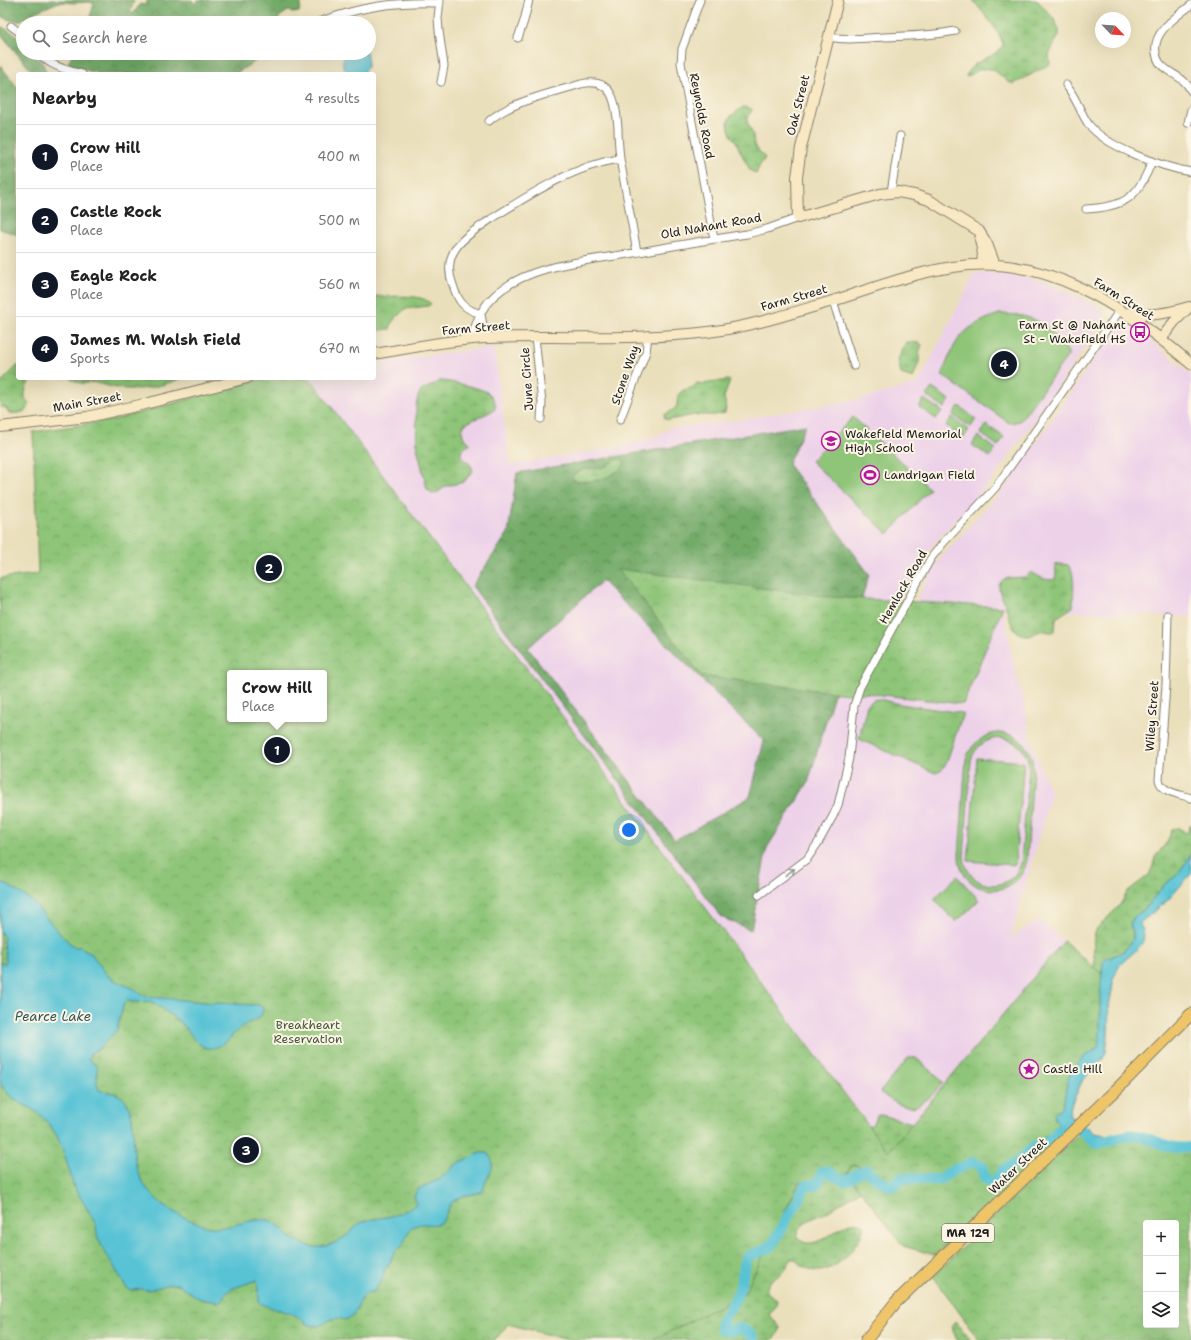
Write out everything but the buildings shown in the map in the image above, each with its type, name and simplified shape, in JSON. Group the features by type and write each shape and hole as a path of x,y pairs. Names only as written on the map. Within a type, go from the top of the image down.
{"main road":[{"name":"Oak Street","path":"798,218 797,176 801,148 838,0"},
{"name":"Old Nahant Road","path":"798,218 869,196 891,192 909,194 924,198 980,232 984,236 995,265"},
{"path":"973,227 981,243 983,254 982,264"},
{"name":"Farm Street","path":"376,354 485,338 535,336 648,336 690,334 732,328 764,321 924,273 953,266 982,264 1032,270 1059,278 1083,289 1123,311 1191,364"},
{"path":"1123,311 1142,315 1166,314 1190,306"},
{"path":"1157,336 1190,306"},
{"path":"1157,336 1159,319 1166,314"},
{"name":"Main Street","path":"0,427 87,417 150,403 239,380"},
{"name":"Water Street","path":"866,1340 896,1302 1152,1054 1191,1014"}],"street":[{"path":"518,38 529,0"},
{"name":"Reynolds Road","path":"700,0 682,49 681,63 714,239"},
{"path":"339,16 358,10 384,5 414,2 440,2 439,31 444,66 441,82"},
{"path":"1191,4 1188,12 1160,34 1156,40 1157,59 1166,69 1184,81 1191,91"},
{"path":"11,26 16,30"},
{"path":"829,37 841,39 869,38 930,35 955,31"},
{"path":"47,60 62,68 75,72"},
{"path":"489,121 499,112 510,106 584,83 597,84 608,91 615,102 620,160 638,252"},
{"path":"1066,85 1073,94 1087,122 1096,133 1112,143 1152,161 1191,172"},
{"path":"1188,123 1191,109"},
{"path":"891,192 900,136"},
{"path":"485,338 481,314 469,310 463,306 450,277 452,255 458,245 484,224 508,208 548,185 593,166 608,161 620,160"},
{"path":"1086,209 1107,207 1125,200 1140,187 1152,161"},
{"name":"Old Nahant Road","path":"472,339 481,314 490,300 509,285 534,274 564,264 758,232 798,218"},
{"path":"833,300 854,366"},
{"name":"Hemlock Road","path":"758,895 806,859 818,843 833,816 838,805 849,758 854,706 860,687 928,564 944,542 995,488 1123,311"},
{"name":"June Circle","path":"535,336 542,403 541,419"},
{"name":"Stone Way","path":"620,420 646,352 648,336"},
{"name":"Wiley Street","path":"1168,615 1159,780 1160,786 1165,789 1191,798"}],"shaded area":[{"path":"975,273 1008,275 1035,280 1073,294 1101,309 1105,313 1105,319 992,480 938,539 919,564 900,602 830,597 848,694 865,693 1002,607 915,603 933,568 1006,486 1120,324 1129,325 1154,343 1191,375 1191,617 1003,608 1016,674 1025,706 1030,740 1051,794 1011,937 1040,920 1064,941 889,1152 311,380 376,380 376,363 494,347 510,465 625,446 657,436 671,428 734,421 856,400 918,384"}],"green space":[{"path":"0,0 134,0 129,13 134,13 140,4 145,5 148,0 192,0 195,4 197,3 197,0 300,0 301,2 299,12 294,13 288,11 280,16 90,16 94,4 90,2 59,2 28,16 16,16 16,21 0,16"},
{"path":"973,0 1037,0 1053,18 1059,29 1059,35 1049,55 1050,64 1014,84 1010,83 996,72 988,69 981,69 966,77 968,71 972,67 994,54 1003,45 995,28"},
{"path":"0,26 16,35 16,52 0,33"},
{"path":"22,60 39,60 46,72 32,72"},
{"path":"70,60 257,60 238,72 94,72 75,67 68,63"},
{"path":"0,65 16,85 16,234 0,229"},
{"path":"743,107 752,109 747,118 747,122 753,135 754,145 765,158 756,174 750,170 729,129 728,122 730,117"},
{"path":"376,296 404,296 420,298 431,304 428,306 405,309 392,322 390,329 376,331"},
{"path":"999,314 1022,316 1040,323 1055,335 1069,354 1020,421 1009,423 942,375 951,351 968,329"},
{"path":"907,342 919,343 922,345 919,353 919,362 913,378 901,374 898,359"},
{"path":"16,367 16,380 30,380 25,392 25,398 29,405 27,410 18,413 9,413 6,408 0,407 0,383"},
{"path":"73,380 176,380 140,389 119,388 95,382 81,383"},
{"name":"Breakheart Reservation","path":"259,380 311,380 888,1152 1064,941 1113,984 1109,1006 1106,1052 1102,1060 1083,1079 1071,1105 1069,1116 1077,1120 966,1228 935,1255 903,1246 851,1178 865,1171 862,1168 857,1165 851,1166 844,1179 839,1177 830,1169 825,1167 823,1168 817,1179 813,1182 804,1186 800,1181 744,1294 653,1340 568,1340 508,1324 495,1340 0,1340 0,578 38,574 33,432 113,420"},
{"path":"728,380 730,381 724,397 726,407 725,413 715,415 694,415 669,420 665,419 664,415 676,407 678,396 682,391 693,387 697,383 703,384"},
{"path":"439,381 471,386 483,390 490,394 496,405 494,410 465,424 462,430 463,436 471,444 462,449 461,457 470,464 473,470 464,482 446,486 433,494 427,489 417,447 416,406 421,391"},
{"path":"932,388 950,400 944,408 926,396"},
{"path":"924,399 942,411 936,419 919,407"},
{"path":"959,406 976,419 971,427 953,415"},
{"name":"Landrigan Field","path":"853,417 930,489 888,534 811,461"},
{"path":"952,417 969,430 963,438 946,426"},
{"path":"806,425 788,464 869,574 808,783 767,848 751,930 721,917 472,586 508,533 517,473","holes":["602,581 764,741 750,797 675,840 528,648"]},
{"path":"986,425 1004,437 998,446 980,433"},
{"path":"978,436 996,449 990,457 972,445"},
{"path":"617,459 621,459 625,463 622,468 609,476 594,481 579,481 573,479 572,476 579,471 603,467"},
{"path":"1059,564 1069,566 1073,574 1073,607 1056,618 1055,631 1041,631 1028,636 1020,634 1013,627 1011,622 1000,591 1000,583 1006,578 1026,577 1031,572 1048,580 1055,579 1055,565"},
{"path":"618,569 830,597 1003,607 963,704 865,693 848,694 702,676"},
{"path":"879,699 899,704 963,713 946,764 941,771 935,773 859,739 867,705 873,700"},
{"path":"996,733 1010,735 1022,742 1030,754 1033,768 1027,859 1022,873 1014,883 1003,888 991,890 980,887 969,881 962,870 959,856 966,759 974,745 986,736","holes":["999,738 1016,743 1024,751 1029,767 1021,863 1015,874 1008,881 989,885 980,882 972,876 967,867 964,856 971,760 975,751 981,744 989,740"]},
{"path":"977,758 1024,762 1015,865 968,861"},
{"path":"1191,824 1190,858 1177,875 1165,884 1145,908 1132,919 1130,926 1133,933 1133,939 1121,953 1103,962 1101,979 1094,973 1094,939 1097,928 1120,905 1128,891 1149,875 1155,857 1167,842 1172,830 1179,828 1186,833"},
{"path":"957,876 979,900 956,922 934,899"},
{"path":"908,1058 916,1058 943,1082 928,1099 921,1104 907,1107 890,1100 880,1092"},
{"path":"877,1115 913,1123 859,1191 827,1212 807,1221 798,1231 797,1236 802,1241 808,1243 821,1240 848,1224 864,1224 863,1232 854,1247 848,1255 833,1267 817,1271 806,1268 792,1258 782,1273 769,1283 767,1292 777,1300 776,1306 769,1315 780,1327 779,1332 772,1340 653,1340 774,1199 867,1127 872,1125"},
{"path":"1082,1131 1094,1141 1099,1143 1133,1135 1176,1148 1191,1147 1191,1340 979,1340 933,1276"},
{"path":"955,1321 971,1340 957,1340 951,1326"}],"water":[{"path":"343,60 368,60 368,66 364,72 348,72 343,66"},
{"path":"1191,855 1191,874 1167,901 1141,922 1140,924 1144,937 1140,947 1120,965 1113,978 1109,1006 1106,1052 1102,1060 1083,1079 1071,1105 1069,1116 1077,1120 1071,1127 1063,1126 1060,1128 1045,1147 1028,1150 1023,1155 1031,1145 1054,1130 1058,1123 1054,1119 1055,1112 1059,1110 1063,1104 1067,1081 1077,1064 1098,1047 1103,962 1124,951 1133,939 1130,923 1132,919 1145,908 1165,884 1177,875"},
{"name":"Pearce Lake","path":"0,881 33,902 61,935 74,947 80,947 91,953 108,976 135,989 142,995 215,1003 260,1005 263,1008 263,1012 259,1018 243,1026 222,1045 208,1048 199,1044 181,1023 154,1003 147,1001 127,1001 124,1003 117,1030 100,1048 91,1053 88,1059 97,1066 97,1083 99,1090 121,1096 128,1104 132,1117 136,1165 140,1176 145,1186 153,1195 171,1210 208,1227 217,1228 254,1220 269,1220 278,1225 295,1240 309,1246 318,1247 328,1245 342,1239 362,1222 394,1215 409,1209 416,1204 414,1196 418,1189 440,1179 457,1164 480,1153 487,1153 491,1157 492,1166 483,1190 458,1198 452,1202 440,1223 419,1224 411,1229 402,1246 393,1254 389,1265 384,1270 382,1280 372,1293 368,1292 362,1298 353,1316 345,1320 335,1318 323,1324 312,1326 298,1317 260,1303 257,1280 231,1289 226,1293 223,1299 218,1302 198,1298 178,1284 170,1284 149,1290 130,1290 126,1287 101,1245 97,1235 96,1225 74,1187 64,1153 57,1136 49,1124 38,1113 11,1097 0,1084 0,962 5,964 6,958 3,945 4,938 0,931"},
{"path":"1085,1128 1089,1128 1094,1133 1114,1137 1109,1143 1088,1141 1079,1133"}],"waterway":[{"path":"752,1340 753,1337 751,1334 740,1328 731,1331 721,1329 721,1323 736,1298 746,1259 749,1256 768,1248 774,1242 804,1188 806,1186 816,1185 823,1172 827,1171 844,1181 866,1170 880,1181 892,1186 895,1185 899,1179 905,1178 939,1180 950,1172 973,1162 982,1166 985,1179 991,1183 998,1178 1003,1170 1016,1163 1037,1145 1049,1142 1059,1130 1064,1127 1080,1129 1098,1143 1133,1135 1176,1148 1191,1147"},
{"path":"1113,1137 1126,1134 1135,1134 1170,1144 1184,1145 1191,1143"}],"place":[{"name":"Farm St @ Nahant St - Wakefield HS","path":"1140,332"},
{"name":"James M. Walsh Field","path":"1004,364"},
{"name":"Wakefield Memorial High School","path":"831,441"},
{"name":"Landrigan Field","path":"870,475"},
{"name":"Castle Rock","path":"269,568"},
{"name":"Crow Hill","path":"277,750"},
{"name":"Castle Hill","path":"1029,1069"},
{"name":"Eagle Rock","path":"246,1150"}]}
